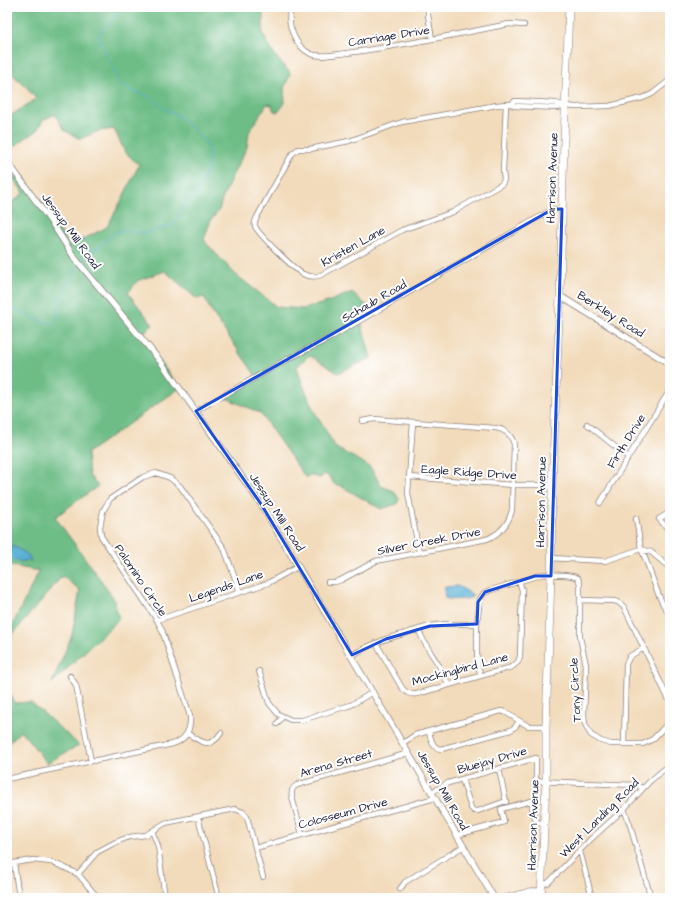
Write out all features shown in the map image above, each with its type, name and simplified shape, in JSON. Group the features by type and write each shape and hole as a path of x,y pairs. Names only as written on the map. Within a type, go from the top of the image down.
{"main road":[{"name":"Harrison Avenue","path":"542,891 546,782 552,485 560,296 565,106 570,7"}],"street":[{"name":"Carriage Drive","path":"291,7 289,15 291,32 299,44 310,54 322,56 432,39 509,24 524,25"},
{"path":"428,7 432,39"},
{"name":"Kristen Lane","path":"509,104 503,171 504,181 501,185 453,212 405,228 321,276 306,276 299,272 265,239 255,227 254,223 258,215 292,154 297,150 310,149 349,141 402,122 418,118 497,104 509,104 514,106 557,108 565,106 601,107 632,102 650,95 670,80"},
{"name":"Jessup Mill Road","path":"7,161 54,226 74,257 150,347 262,504 494,898"},
{"name":"Schaub Road","path":"196,411 286,360 328,339 553,209 562,209"},
{"name":"Berkley Road","path":"560,296 670,364"},
{"name":"Firth Drive","path":"600,503 670,390"},
{"name":"Silver Creek Drive","path":"328,582 341,580 376,561 487,539 503,528 511,516 514,444 512,438 506,431 495,428 374,419 362,421"},
{"path":"413,422 408,500 418,552"},
{"path":"587,424 628,457"},
{"name":"Palomino Circle","path":"187,733 190,725 190,716 162,630 157,620 101,536 100,527 103,511 110,499 139,479 149,475 156,473 174,480 180,486 224,548 240,592"},
{"name":"Eagle Ridge Drive","path":"409,478 513,485 552,485"},
{"path":"670,512 660,519 670,531"},
{"path":"636,518 641,549 646,558 663,604 670,614"},
{"path":"550,558 605,560 641,549 651,552 670,568"},
{"name":"Legends Lane","path":"157,620 268,583 299,566"},
{"path":"481,675 477,660 478,602 484,594 491,590 543,574 551,576"},
{"name":"Tony Circle","path":"551,576 570,575 578,578 580,581 580,637 586,665 585,724 591,735 612,744 643,744 648,743 670,721"},
{"name":"Mockingbird Lane","path":"376,643 400,686 406,692 415,694 512,667 519,660 522,590 519,581"},
{"path":"581,600 614,601 621,604 627,612 670,702"},
{"path":"352,655 376,643 419,630 445,624 477,624"},
{"path":"419,630 448,685"},
{"path":"624,744 626,664 630,656 644,648"},
{"path":"259,671 269,704 282,717 291,720 302,720 351,705 373,692"},
{"path":"70,676 76,685 91,761"},
{"path":"403,742 415,735 501,711 531,727 546,726"},
{"path":"277,724 282,717"},
{"path":"429,732 433,745 436,748 441,749 510,730 516,726 518,721"},
{"path":"7,779 173,744 183,739 187,733 200,741 209,743 215,741 221,733"},
{"name":"Arena Street","path":"302,834 291,792 293,787 409,753"},
{"name":"Bluejay Drive","path":"434,795 444,784 536,758 536,781"},
{"name":"West Landing Road","path":"542,891 591,839 624,809 657,774 670,766"},
{"path":"499,769 508,807"},
{"path":"462,779 471,808 474,811 506,801"},
{"path":"544,826 539,824 534,818 532,808 536,794 536,781 635,785 643,788"},
{"name":"Colosseum Drive","path":"256,848 434,795"},
{"path":"501,809 535,800"},
{"path":"457,836 503,823 499,803"},
{"path":"78,874 97,852 106,846 129,837 146,834 165,823 235,809 243,812 248,821 263,877"},
{"path":"624,809 651,898"},
{"path":"198,817 219,898"},
{"path":"152,831 158,846 166,898"},
{"path":"400,889 405,882 413,876 464,846"},
{"path":"580,851 592,898"},
{"path":"7,864 24,861 42,861 61,866 78,874 98,898"},
{"path":"14,863 19,898"},
{"path":"506,898 531,891 542,891"}],"highlighted area":[{"path":"553,209 562,209 551,576 535,576 485,592 478,602 477,624 430,626 386,639 352,655 261,504 196,411"}],"green space":[{"path":"12,7 263,7 263,34 273,53 289,71 290,75 284,88 285,103 279,111 276,112 273,110 272,105 267,104 249,132 247,147 231,178 219,210 211,220 204,239 235,274 277,307 303,309 328,302 352,292 367,306 376,304 378,306 358,317 361,322 371,358 338,373 309,355 297,367 313,409 336,448 371,468 381,486 394,491 399,499 397,504 381,509 339,485 336,485 333,483 332,479 325,474 320,478 313,476 305,477 260,413 226,398 258,379 211,311 204,297 197,299 165,271 137,281 128,293 153,325 140,335 180,388 87,453 89,475 98,486 55,517 113,597 119,619 52,683 72,635 80,590 62,576 7,641 7,636 39,571 7,565 7,206 24,193 9,173 11,172 16,178 23,176 47,209 70,246 107,227 139,165 125,152 114,129 99,131 80,139 64,130 55,114 43,120 37,130 20,142 8,154 7,118 36,99 26,86 14,76 7,65 7,11"},
{"path":"7,688 14,703 31,702 79,745 47,763 21,731 7,744"}],"water":[{"path":"7,544 24,552 31,561 7,561"},
{"path":"458,586 472,594 472,597 466,599 445,598 445,587"}],"waterway":[{"path":"81,262 88,252 99,247 115,232 123,231 146,233 173,225 187,202 196,193 207,170 209,156 206,142 191,126 180,117 163,108 149,96 135,92 117,79 99,35 120,11 121,7"},
{"path":"7,310 17,310 46,323 55,323 58,318 59,308 64,292 78,266"}]}
